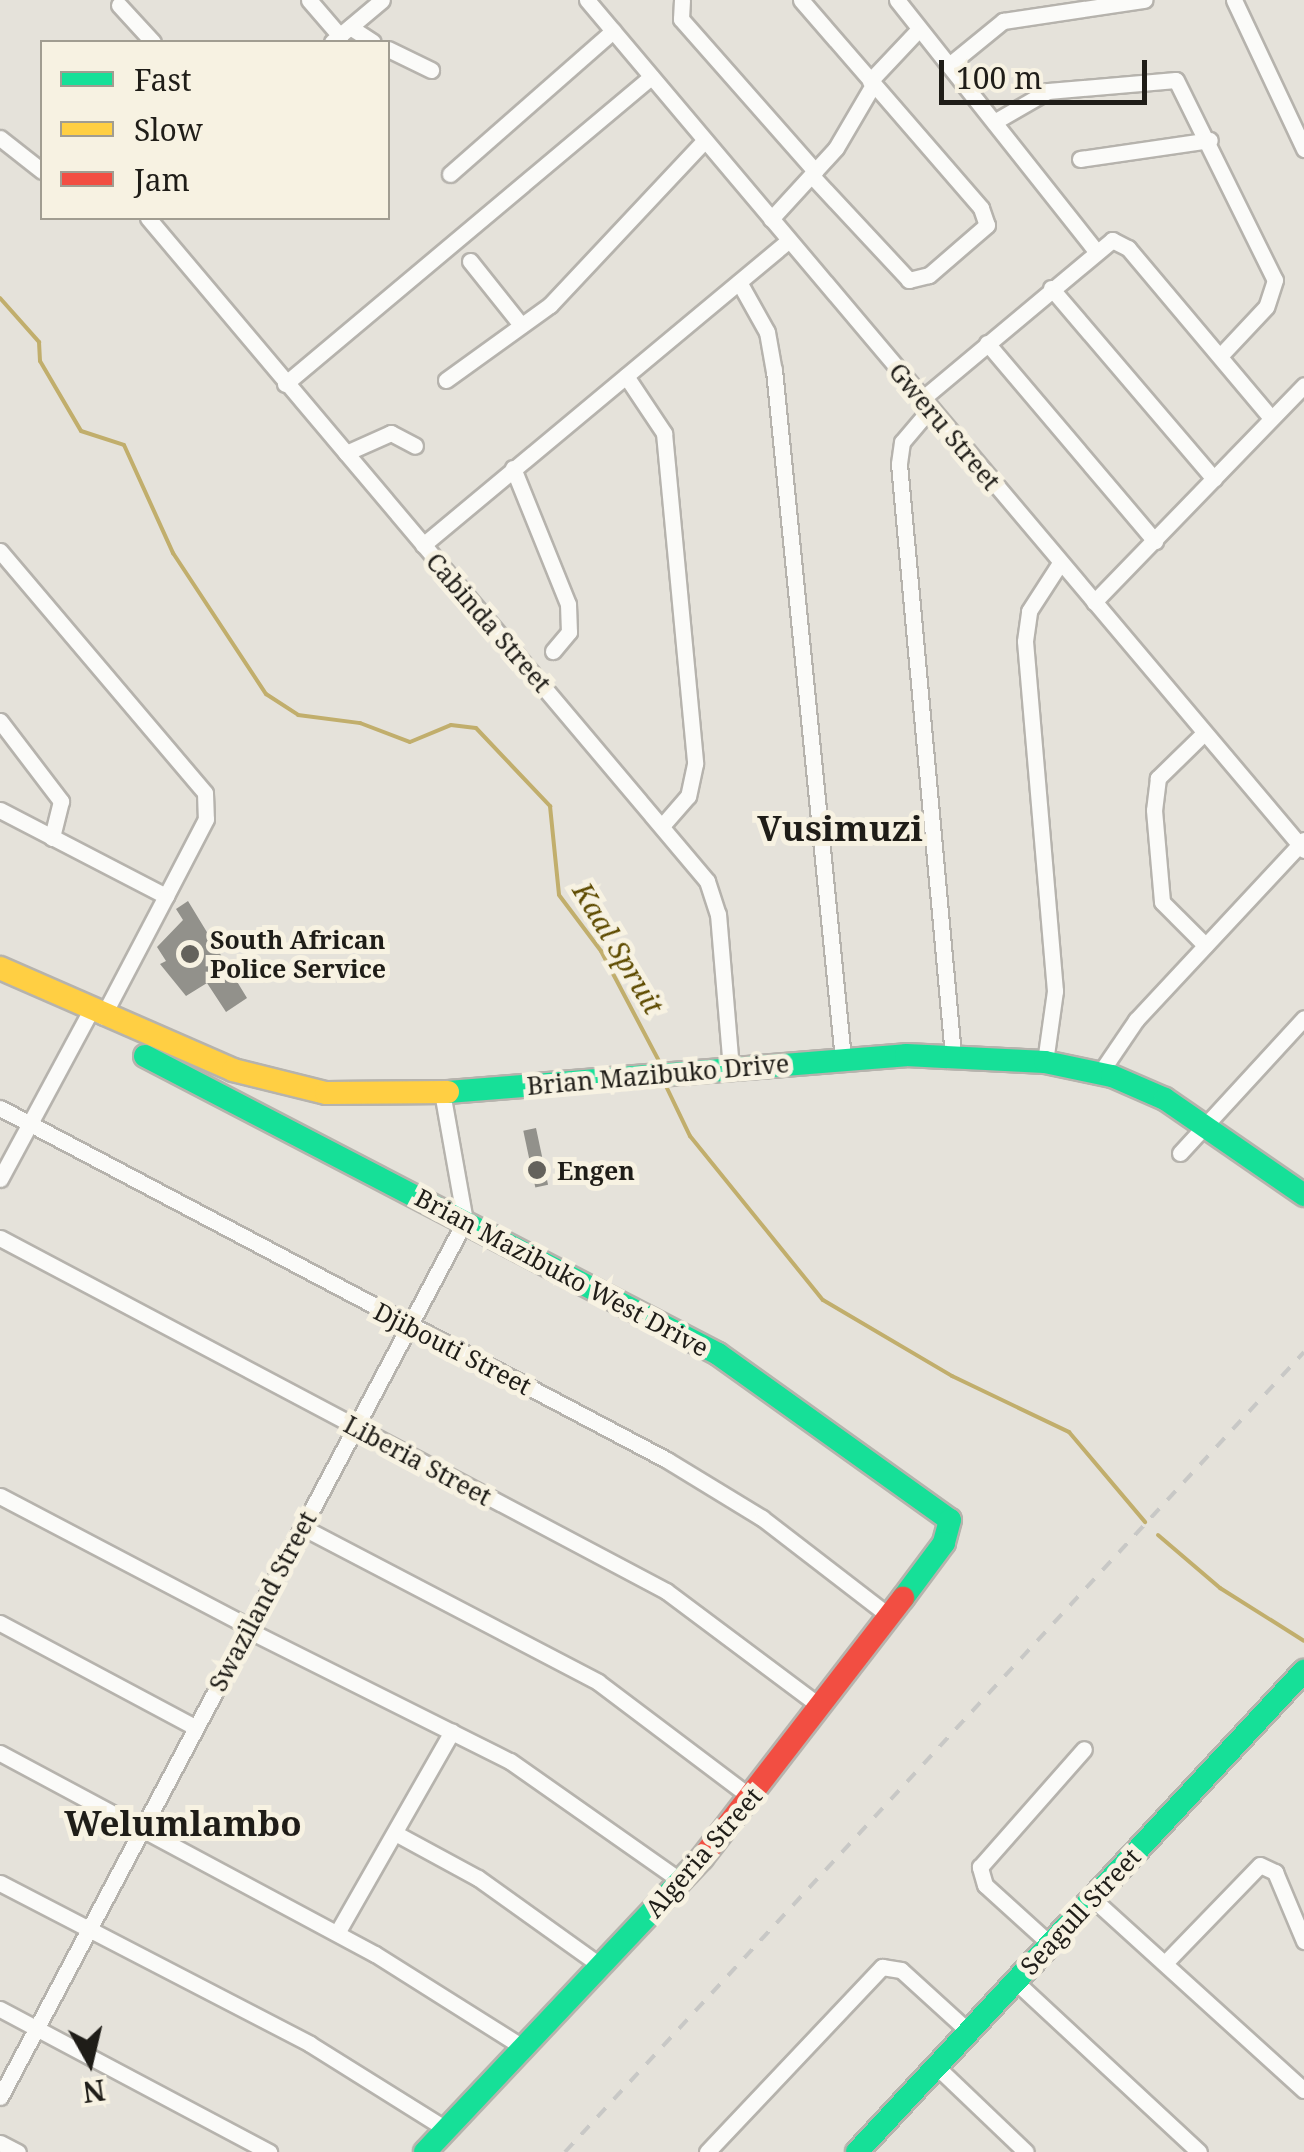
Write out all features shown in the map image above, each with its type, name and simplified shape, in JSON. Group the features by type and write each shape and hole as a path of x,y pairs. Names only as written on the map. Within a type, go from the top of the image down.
{"street":[{"path":"309,0 340,35 382,0"},
{"name":"Gweru Street","path":"587,0 1202,734 1302,845"},
{"path":"682,0 681,19 909,280 929,275 984,230 982,208 801,0"},
{"path":"897,0 1094,250"},
{"path":"949,64 1014,17 1144,0"},
{"path":"1234,0 1304,149"},
{"path":"119,5 151,40"},
{"path":"771,219 814,174 872,83 919,30"},
{"path":"450,174 613,31"},
{"path":"390,50 431,70"},
{"path":"284,384 651,77"},
{"path":"994,122 1048,92 1169,78 1187,93 1275,280 1266,307 1220,356"},
{"path":"0,138 40,169"},
{"path":"446,380 550,305 705,140"},
{"path":"1080,159 1210,140"},
{"name":"Cabinda Street","path":"150,220 284,384 663,825 714,896 731,1068"},
{"path":"423,545 788,240"},
{"path":"953,1054 899,464 902,442 926,404 987,343 1094,250 1122,243 1272,418"},
{"path":"470,261 522,325"},
{"path":"739,282 767,332 774,370 843,1059"},
{"path":"1051,288 1214,479"},
{"path":"987,343 1155,540"},
{"path":"626,376 664,433 695,764 688,796 663,825"},
{"path":"1094,602 1304,384"},
{"path":"346,453 391,433 416,446"},
{"path":"512,468 568,604 569,632 552,651"},
{"path":"0,551 205,793 206,820 166,896 29,1124 0,1180"},
{"path":"1044,1062 1055,991 1024,641 1029,611 1060,563"},
{"path":"0,721 61,801 52,838"},
{"path":"1202,734 1158,778 1154,810 1162,902 1205,944"},
{"path":"0,810 166,896"},
{"path":"1100,1073 1205,944 1302,845"},
{"name":"Brian Mazibuko Drive","path":"0,968 97,1013 290,1086 359,1095 442,1092 843,1059 953,1054 1044,1062 1100,1073 1208,1123 1304,1194"},
{"path":"1180,1153 1304,1018"},
{"name":"Brian Mazibuko West Drive","path":"145,1056 746,1371 932,1501 950,1528"},
{"path":"442,1092 465,1221"},
{"name":"Djibouti Street","path":"0,1108 718,1490 888,1615"},
{"name":"Swaziland Street","path":"0,2097 465,1221"},
{"name":"Liberia Street","path":"0,1238 666,1591 820,1706"},
{"path":"0,1496 536,1777 681,1881"},
{"path":"302,1527 598,1682 752,1798"},
{"name":"Algeria Street","path":"425,2152 681,1881 752,1798 950,1528"},
{"path":"0,1623 195,1727"},
{"name":"Seagull Street","path":"856,2152 1300,1675"},
{"path":"337,1932 452,1731"},
{"path":"1050,1943 985,1886 980,1868 1084,1749"},
{"path":"0,1753 337,1932 524,2048"},
{"path":"396,1833 478,1878 601,1966"},
{"path":"1165,1963 1260,1865 1275,1872 1304,1941"},
{"path":"0,1883 322,2050 446,2129"},
{"path":"1092,1898 1304,2090"},
{"path":"707,2152 875,1970 901,1970 968,2031"},
{"path":"1015,1981 1198,2152"},
{"path":"0,2009 269,2152"},
{"path":"936,2066 1023,2151"},
{"path":"0,2143 18,2152"}],"building":[{"name":"South African Police Service","path":"188,901 247,998 226,1012 207,983 186,996 160,964 166,961 157,947 183,920 176,909"},
{"name":"Engen","path":"536,1128 548,1185 535,1187 523,1131"}],"waterway":[{"name":"Kaal Spruit","path":"0,298 39,342 40,361 81,431 124,445 173,553 266,694 298,715 360,723 410,742 451,725 476,728 550,806 559,895 601,951 661,1065"},
{"name":"Kaal Spruit","path":"665,1084 690,1136 823,1300 952,1376 1069,1432 1145,1522"},
{"name":"Kaal Spruit","path":"1158,1535 1220,1588 1304,1641"}],"railway":[{"path":"565,2152 1304,1352"}],"traffic: fast":[{"path":"448,1092 906,1055 1045,1062 1112,1076 1165,1099 1304,1195"},
{"path":"145,1056 718,1354 950,1520 944,1543 903,1598"},
{"path":"857,2152 1304,1671"},
{"path":"425,2152 702,1858"}],"traffic: slow":[{"path":"0,968 233,1070 326,1093 448,1092"}],"traffic: jam":[{"path":"702,1858 903,1598"}],"place":[{"name":"South African Police Service","path":"190,954"},
{"name":"Engen","path":"537,1170"}],"district":[{"name":"Vusimuzi","path":"840,828"},
{"name":"Welumlambo","path":"183,1823"}]}
